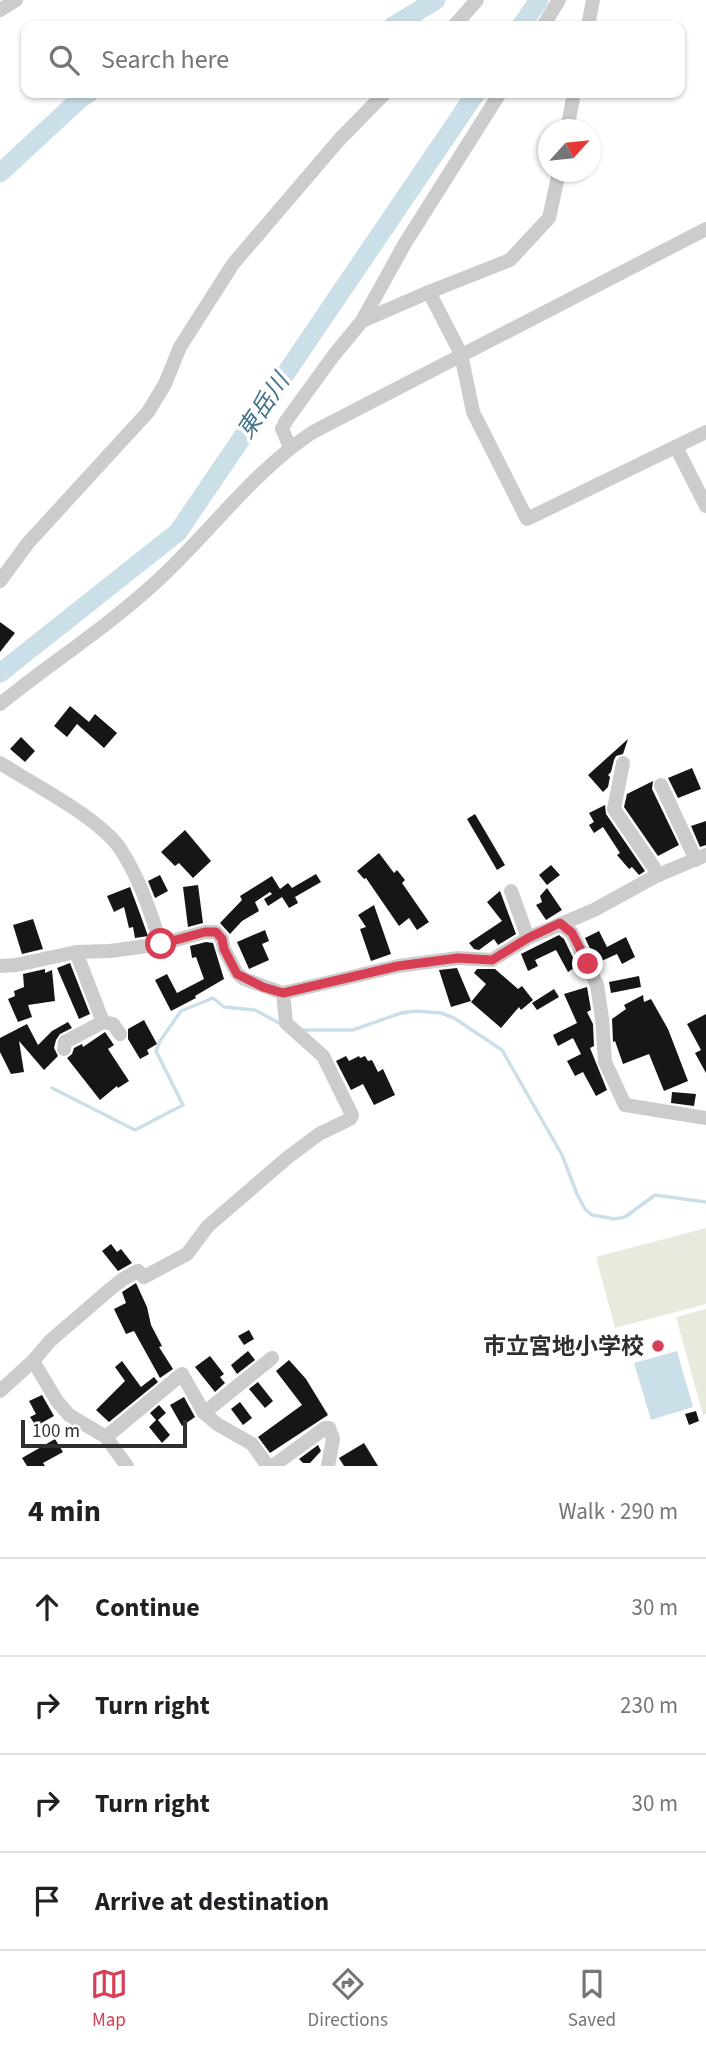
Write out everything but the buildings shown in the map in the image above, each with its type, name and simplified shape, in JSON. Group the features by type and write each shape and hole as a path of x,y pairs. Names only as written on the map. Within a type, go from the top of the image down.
{"street":[{"path":"0,10 16,0"},
{"path":"458,21 477,0"},
{"path":"546,21 559,0"},
{"path":"589,21 593,0"},
{"path":"0,581 28,543 148,412 165,384 180,347 233,264 339,140 380,98"},
{"path":"290,447 282,429 286,421 362,321 404,245 497,98"},
{"path":"569,119 573,98"},
{"path":"362,321 510,260 549,218 557,182"},
{"path":"0,704 114,619 156,582 239,495 290,447 313,432 461,354 706,229"},
{"path":"429,292 461,354 473,412 527,519 706,432"},
{"path":"677,447 706,506"},
{"path":"0,763 91,820 120,849 146,899 161,944"},
{"path":"623,764 611,804 659,875"},
{"path":"0,966 76,952 110,951 161,944 205,932 216,932 222,939 224,949 237,974 253,983 283,993 398,966 458,958 492,960 528,938 594,910 659,875 701,857 661,785"},
{"path":"511,891 528,938"},
{"path":"560,923 572,933 597,985 605,1062 625,1105 706,1118"},
{"path":"76,952 103,1022"},
{"path":"0,1391 33,1361 50,1340 108,1291 138,1271 144,1277 187,1254 208,1226 260,1180 318,1134 350,1119 352,1115 323,1056 286,1023 283,993"},
{"path":"64,1049 65,1042 103,1022 113,1024 120,1034"},
{"path":"204,1413 272,1358"},
{"path":"33,1361 57,1401 69,1415 106,1437 127,1466"},
{"path":"106,1437 182,1374 204,1413 217,1424 252,1444 271,1466 325,1428 329,1428 333,1439 328,1466"}],"shaded area":[{"path":"706,1228 706,1304 615,1328 596,1257"},
{"path":"706,1309 706,1414 703,1415 676,1317"}],"water":[{"path":"677,1351 693,1407 651,1420 634,1363"}],"waterway":[{"path":"401,21 436,0"},
{"name":"東岳川","path":"524,21 539,0"},
{"path":"0,173 81,98"},
{"name":"東岳川","path":"0,673 178,532 473,98"},
{"path":"52,1088 135,1130 183,1105 156,1051 181,1011 213,998 224,1007 255,1010 283,1025"},
{"path":"302,1030 353,1030 401,1013 416,1011 441,1013 454,1018 502,1050 562,1155 585,1209 592,1215 615,1219 625,1217 655,1195 706,1202"}],"place":[{"name":"市立宮地小学校","path":"658,1346"}],"route":[{"path":"161,944 205,932 216,932 222,939 224,949 237,974 283,993 398,966 458,958 492,960 528,938 560,923 572,933 588,964"}]}
